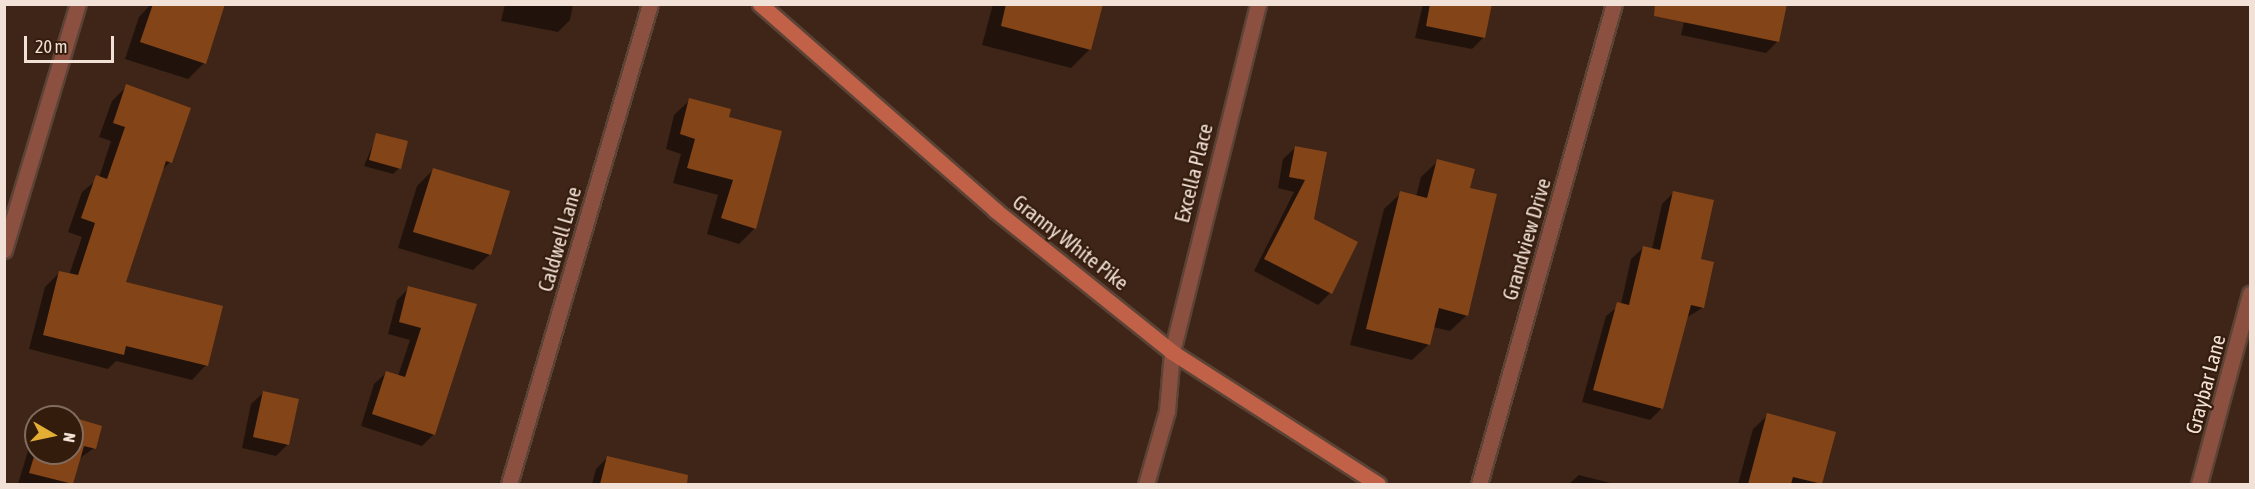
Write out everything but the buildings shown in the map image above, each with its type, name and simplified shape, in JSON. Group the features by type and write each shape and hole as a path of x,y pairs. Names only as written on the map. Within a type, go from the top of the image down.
{"main road":[{"name":"Granny White Pike","path":"760,4 995,210 1172,352 1378,484"}],"street":[{"path":"4,250 78,4"},
{"name":"Caldwell Lane","path":"508,484 650,4"},
{"name":"Excella Place","path":"1172,352 1258,4"},
{"name":"Grandview Drive","path":"1479,484 1614,4"},
{"name":"Graybar Lane","path":"2199,484 2250,294"},
{"path":"1146,484 1167,411 1172,352"}]}
